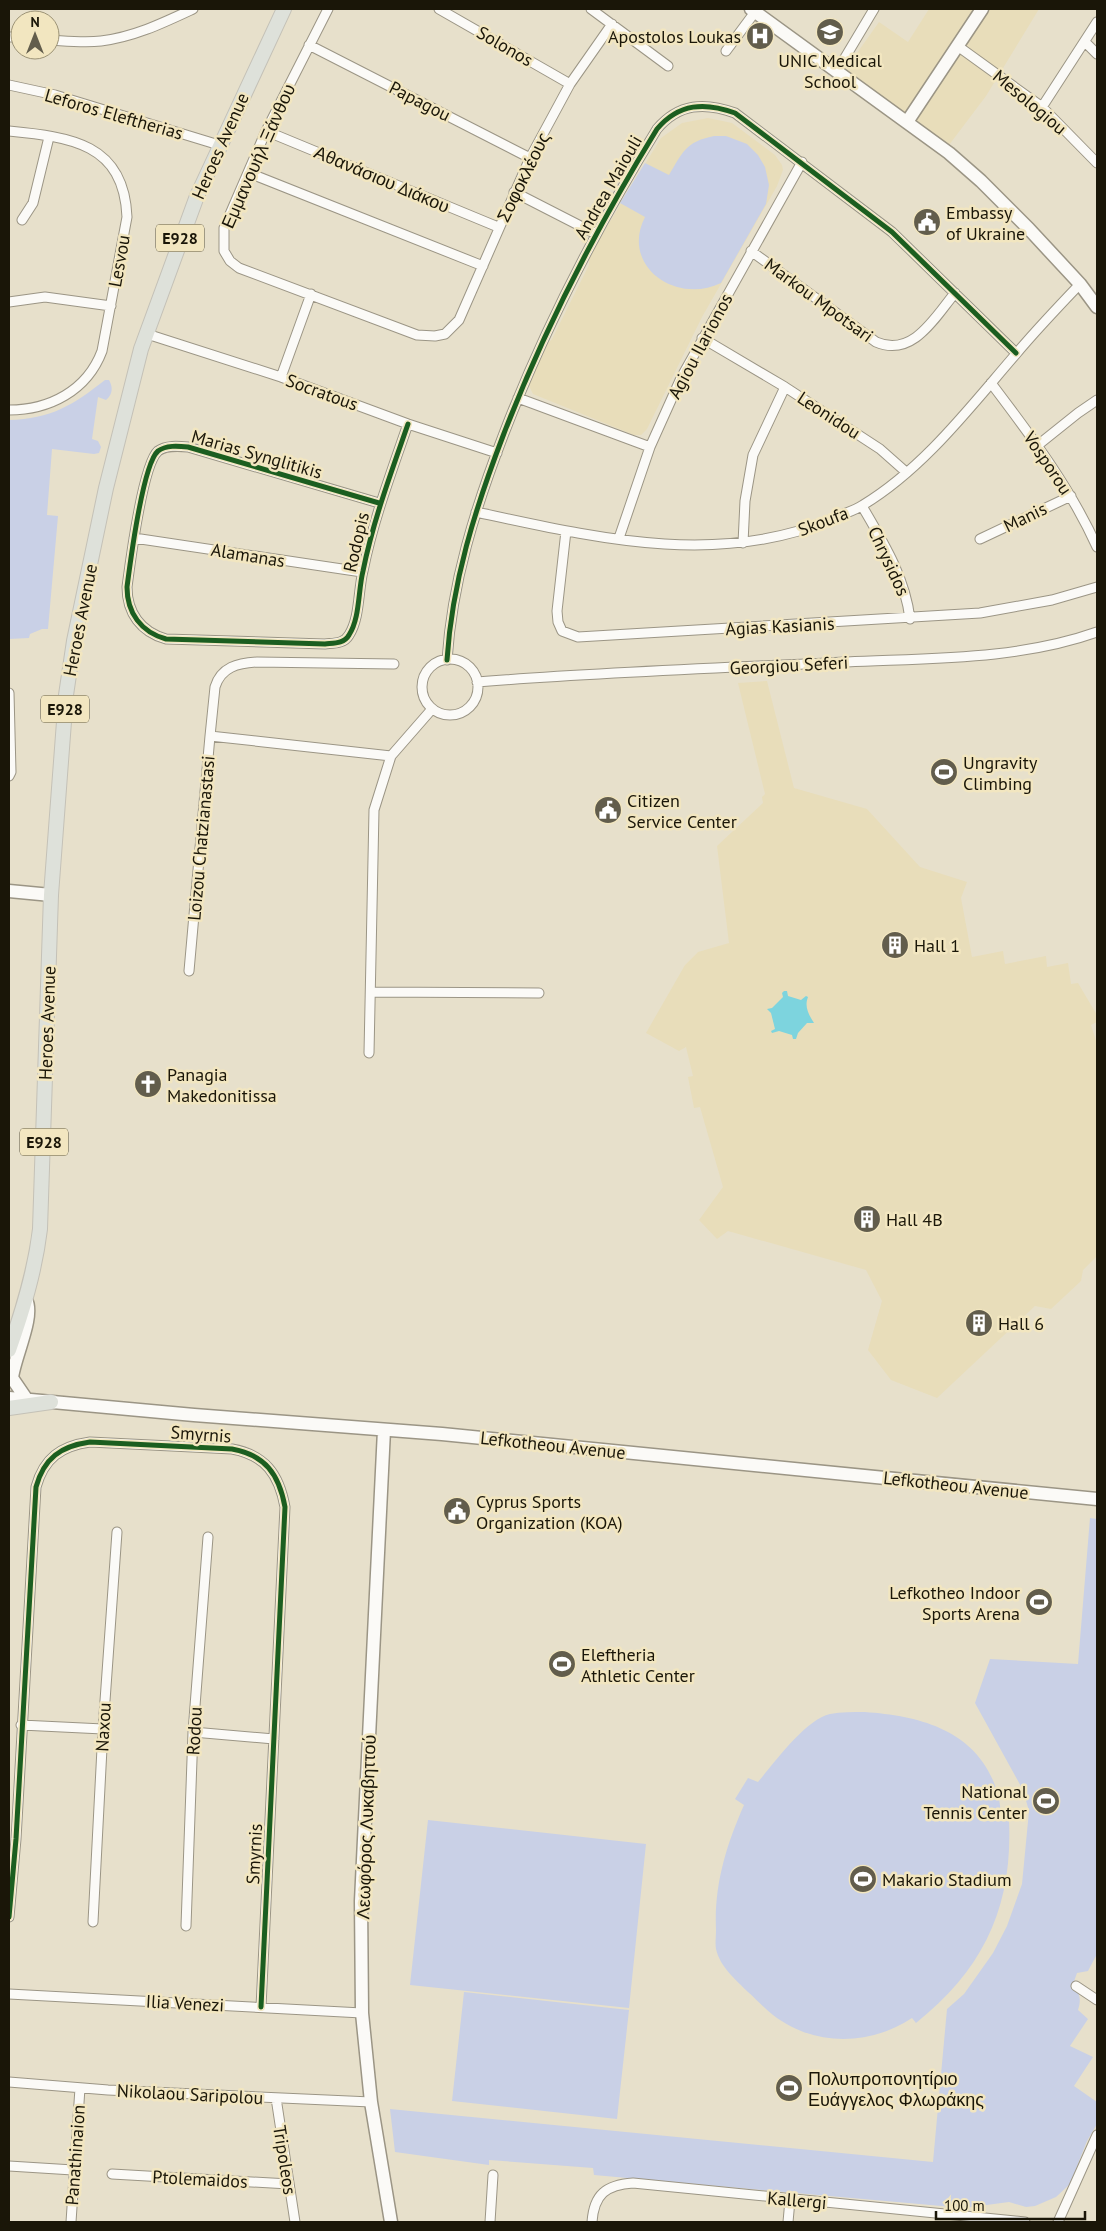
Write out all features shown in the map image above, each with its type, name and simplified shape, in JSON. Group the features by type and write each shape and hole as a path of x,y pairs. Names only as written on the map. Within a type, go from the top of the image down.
{"main road":[{"name":"Heroes Avenue","path":"9,1350 26,1300 37,1256 42,1191 51,895 66,695 74,641 121,425 147,334 196,196 284,9"},
{"path":"907,122 959,47 982,9"},
{"path":"753,10 949,153 981,181 1080,284 1097,307"},
{"path":"9,891 51,895"},
{"path":"26,1300 29,1306 28,1316 13,1366 12,1378 27,1400"},
{"name":"Lefkotheou Avenue","path":"9,1398 451,1435 1097,1500"},
{"path":"9,1408 51,1402"},
{"name":"Λεωφόρος Λυκαβηττού","path":"384,1430 361,1901 362,2012 371,2102 391,2222"}],"street":[{"path":"60,41 83,42 117,39 144,31 193,9"},
{"name":"Εμμανουήλ Ξάνθου","path":"328,9 266,131 224,228 224,251 230,261 239,268 417,335 435,336 445,334"},
{"name":"Solonos","path":"439,9 570,84"},
{"path":"592,9 668,66"},
{"path":"837,70 874,9"},
{"path":"726,52 753,10"},
{"path":"1042,107 1097,22"},
{"name":"Σοφοκλέους","path":"445,334 459,320 498,227 530,158 570,84 612,24"},
{"path":"1085,42 1097,54"},
{"name":"Papagou","path":"309,45 530,158"},
{"name":"Mesologiou","path":"959,47 1042,107 1097,163"},
{"name":"Leforos Eleftherias","path":"9,84 55,95 219,145"},
{"name":"Andrea Maiouli","path":"448,660 455,596 476,512 518,398 535,358 596,234 657,129 671,116 680,111 701,106 711,106 735,113 892,232 1016,353"},
{"name":"Lesvou","path":"9,131 49,137 80,144 94,150 107,160 118,175 123,187 127,217 111,306 98,362 83,382 63,398 37,408 9,410"},
{"name":"Αθανάσιου Διάκου","path":"266,131 498,227"},
{"path":"22,220 33,203 49,137"},
{"name":"Agiou Ilarionos","path":"619,538 650,447 681,378 802,162"},
{"path":"249,173 483,266"},
{"path":"514,192 596,234"},
{"name":"Markou Mpotsari","path":"751,251 876,342 887,346 898,346 917,337 955,293"},
{"name":"Skoufa","path":"476,512 566,531 683,545 709,546 743,543 801,531 862,506 925,456 1080,284"},
{"path":"281,377 311,294"},
{"path":"9,302 45,297 111,306"},
{"name":"Socratous","path":"147,334 281,377 408,424 497,454"},
{"path":"702,338 785,387"},
{"name":"Vosporou","path":"991,384 1038,445 1071,496 1097,547"},
{"name":"Leonidou","path":"743,543 744,501 753,455 785,387 880,449 906,472"},
{"path":"518,398 650,447"},
{"path":"1038,445 1097,400"},
{"name":"Rodopis","path":"346,639 354,623 362,572 379,503 408,424"},
{"name":"Marias Synglitikis","path":"346,639 341,642 325,644 176,640 156,636 144,629 136,619 129,604 127,587 134,538 150,464 158,452 170,446 188,447 379,503"},
{"name":"Manis","path":"980,539 1071,496"},
{"name":"Chrysidos","path":"862,506 888,549 904,586 910,619"},
{"name":"Agias Kasianis","path":"566,531 557,615 562,631 570,636 590,638 910,619 980,613 1022,606 1097,588"},
{"name":"Alamanas","path":"134,538 362,572"},
{"name":"Georgiou Seferi","path":"477,682 608,673 978,657 1066,641 1097,632"},
{"path":"448,660 463,663 470,668 477,682 476,698 464,711 448,715 432,709 423,694 424,677 434,665 448,660"},
{"path":"210,736 215,687 218,679 231,667 242,663 257,662 394,664"},
{"path":"9,693 11,772 9,776"},
{"path":"369,1053 374,810 391,756 432,709"},
{"name":"Loizou Chatzianastasi","path":"189,971 210,736 391,756"},
{"path":"371,992 539,993"},
{"name":"Smyrnis","path":"9,1917 16,1839 36,1487 40,1474 50,1460 61,1450 74,1444 90,1442 232,1449 246,1452 264,1462 279,1484 285,1507 260,2007"},
{"name":"Naxou","path":"93,1922 103,1729 117,1532"},
{"name":"Rodou","path":"186,1926 193,1732 208,1537"},
{"path":"22,1725 103,1729"},
{"path":"193,1732 274,1739"},
{"path":"1076,1986 1097,2000"},
{"name":"Ilia Venezi","path":"9,1994 362,2012"},
{"name":"Nikolaou Saripolou","path":"9,2082 80,2088 371,2102"},
{"name":"Panathinaion","path":"71,2222 80,2088"},
{"name":"Tripoleos","path":"276,2098 295,2222"},
{"path":"1058,2222 1097,2135"},
{"path":"9,2166 73,2170"},
{"name":"Ptolemaidos","path":"112,2174 289,2184"},
{"path":"490,2222 493,2174"},
{"name":"Kallergi","path":"592,2222 597,2200 603,2192 619,2184 633,2183 937,2218 1025,2222"},
{"path":"788,2222 790,2200"}],"shaded area":[{"path":"929,9 1039,9 986,96 949,145 845,70 879,22 908,42"},
{"path":"708,118 732,123 775,155 783,170 777,186 702,317 647,429 641,435 634,435 533,394 528,384 546,345 552,339 589,265 589,256 661,138 682,123"},
{"path":"714,136 726,136 747,144 758,155 765,167 769,185 766,204 721,283 704,288 687,289 671,285 657,277 646,265 640,251 639,235 645,217 620,203 645,163 669,175 686,149 697,141"},
{"path":"105,380 109,380 112,388 111,393 106,400 98,397 92,439 98,441 101,447 99,453 52,449 47,515 58,516 48,629 42,629 30,634 29,638 9,639 9,420 37,417 61,409 82,397"},
{"path":"767,681 794,788 867,809 920,867 967,882 961,898 972,957 1003,951 1005,964 1046,956 1047,967 1068,963 1071,984 1078,983 1097,1015 1097,1022 1091,1025 1097,1044 1097,1256 1083,1270 1081,1281 1051,1309 1035,1306 937,1398 891,1380 868,1350 882,1301 866,1270 728,1231 717,1239 699,1220 723,1187 700,1107 694,1108 688,1077 693,1076 686,1047 679,1051 646,1033 685,965 698,952 729,943 717,846 763,803 762,797 765,794 738,683"},
{"path":"1090,1518 1097,1519 1097,1954 1088,1971 1077,1973 1072,1987 1080,1997 1078,2010 1088,2019 1070,2046 1093,2057 1074,2086 1097,2102 1097,2124 1087,2141 1070,2184 1056,2197 1035,2206 1026,2207 1009,2202 964,2208 594,2175 593,2168 489,2160 489,2165 395,2152 390,2109 933,2162 947,2009 964,1994 993,1953 1007,1926 1022,1884 1029,1811 1023,1790 975,1703 990,1659 1078,1664"},
{"name":"Makario Stadium","path":"865,1712 906,1717 925,1723 944,1730 975,1752 987,1768 996,1788 1002,1819 1009,1820 1009,1851 1006,1880 990,1934 960,1981 916,2023 912,2018 878,2034 842,2039 806,2033 789,2025 773,2015 729,1973 718,1956 716,1947 717,1897 722,1866 744,1805 735,1799 748,1778 758,1782 781,1753 811,1724 821,1718 834,1713"},
{"path":"428,1820 646,1844 629,2008 410,1985"},
{"path":"464,1992 629,2010 617,2119 452,2101"}],"water":[{"path":"787,991 788,996 801,1000 806,996 808,997 807,1008 814,1023 807,1023 798,1033 796,1039 793,1039 792,1035 779,1031 772,1033 771,1031 775,1029 771,1013 767,1009 772,1008 783,997 782,993"}],"cycle path":[{"path":"447,660 454,602 466,546 483,491 519,396 554,318 613,203 657,129 674,114 693,107 703,106 724,109 735,113 892,232 1016,353"},
{"path":"379,503 188,447 172,446 161,449 152,460 147,474 134,537 127,587 133,613 149,632 166,639 325,644 347,638 355,621 361,579 372,534 408,424"},
{"path":"9,1917 16,1839 36,1487 39,1477 49,1461 62,1450 90,1442 232,1449 244,1452 262,1461 269,1468 279,1485 285,1507 261,2007"}],"place":[{"name":"UNIC Medical School","path":"830,32"},
{"name":"Apostolos Loukas","path":"760,36"},
{"name":"Embassy of Ukraine","path":"927,222"},
{"name":"Ungravity Climbing","path":"944,772"},
{"name":"Citizen Service Center","path":"608,810"},
{"name":"Hall 1","path":"895,945"},
{"name":"Panagia Makedonitissa","path":"148,1084"},
{"name":"Hall 4B","path":"867,1219"},
{"name":"Hall 6","path":"979,1323"},
{"name":"Cyprus Sports Organization (KOA)","path":"457,1511"},
{"name":"Lefkotheo Indoor Sports Arena","path":"1039,1602"},
{"name":"Eleftheria Athletic Center","path":"562,1664"},
{"name":"National Tennis Center","path":"1046,1801"},
{"name":"Makario Stadium","path":"863,1879"},
{"name":"Πολυπροπονητίριο Ευάγγελος Φλωράκης","path":"789,2088"}]}
